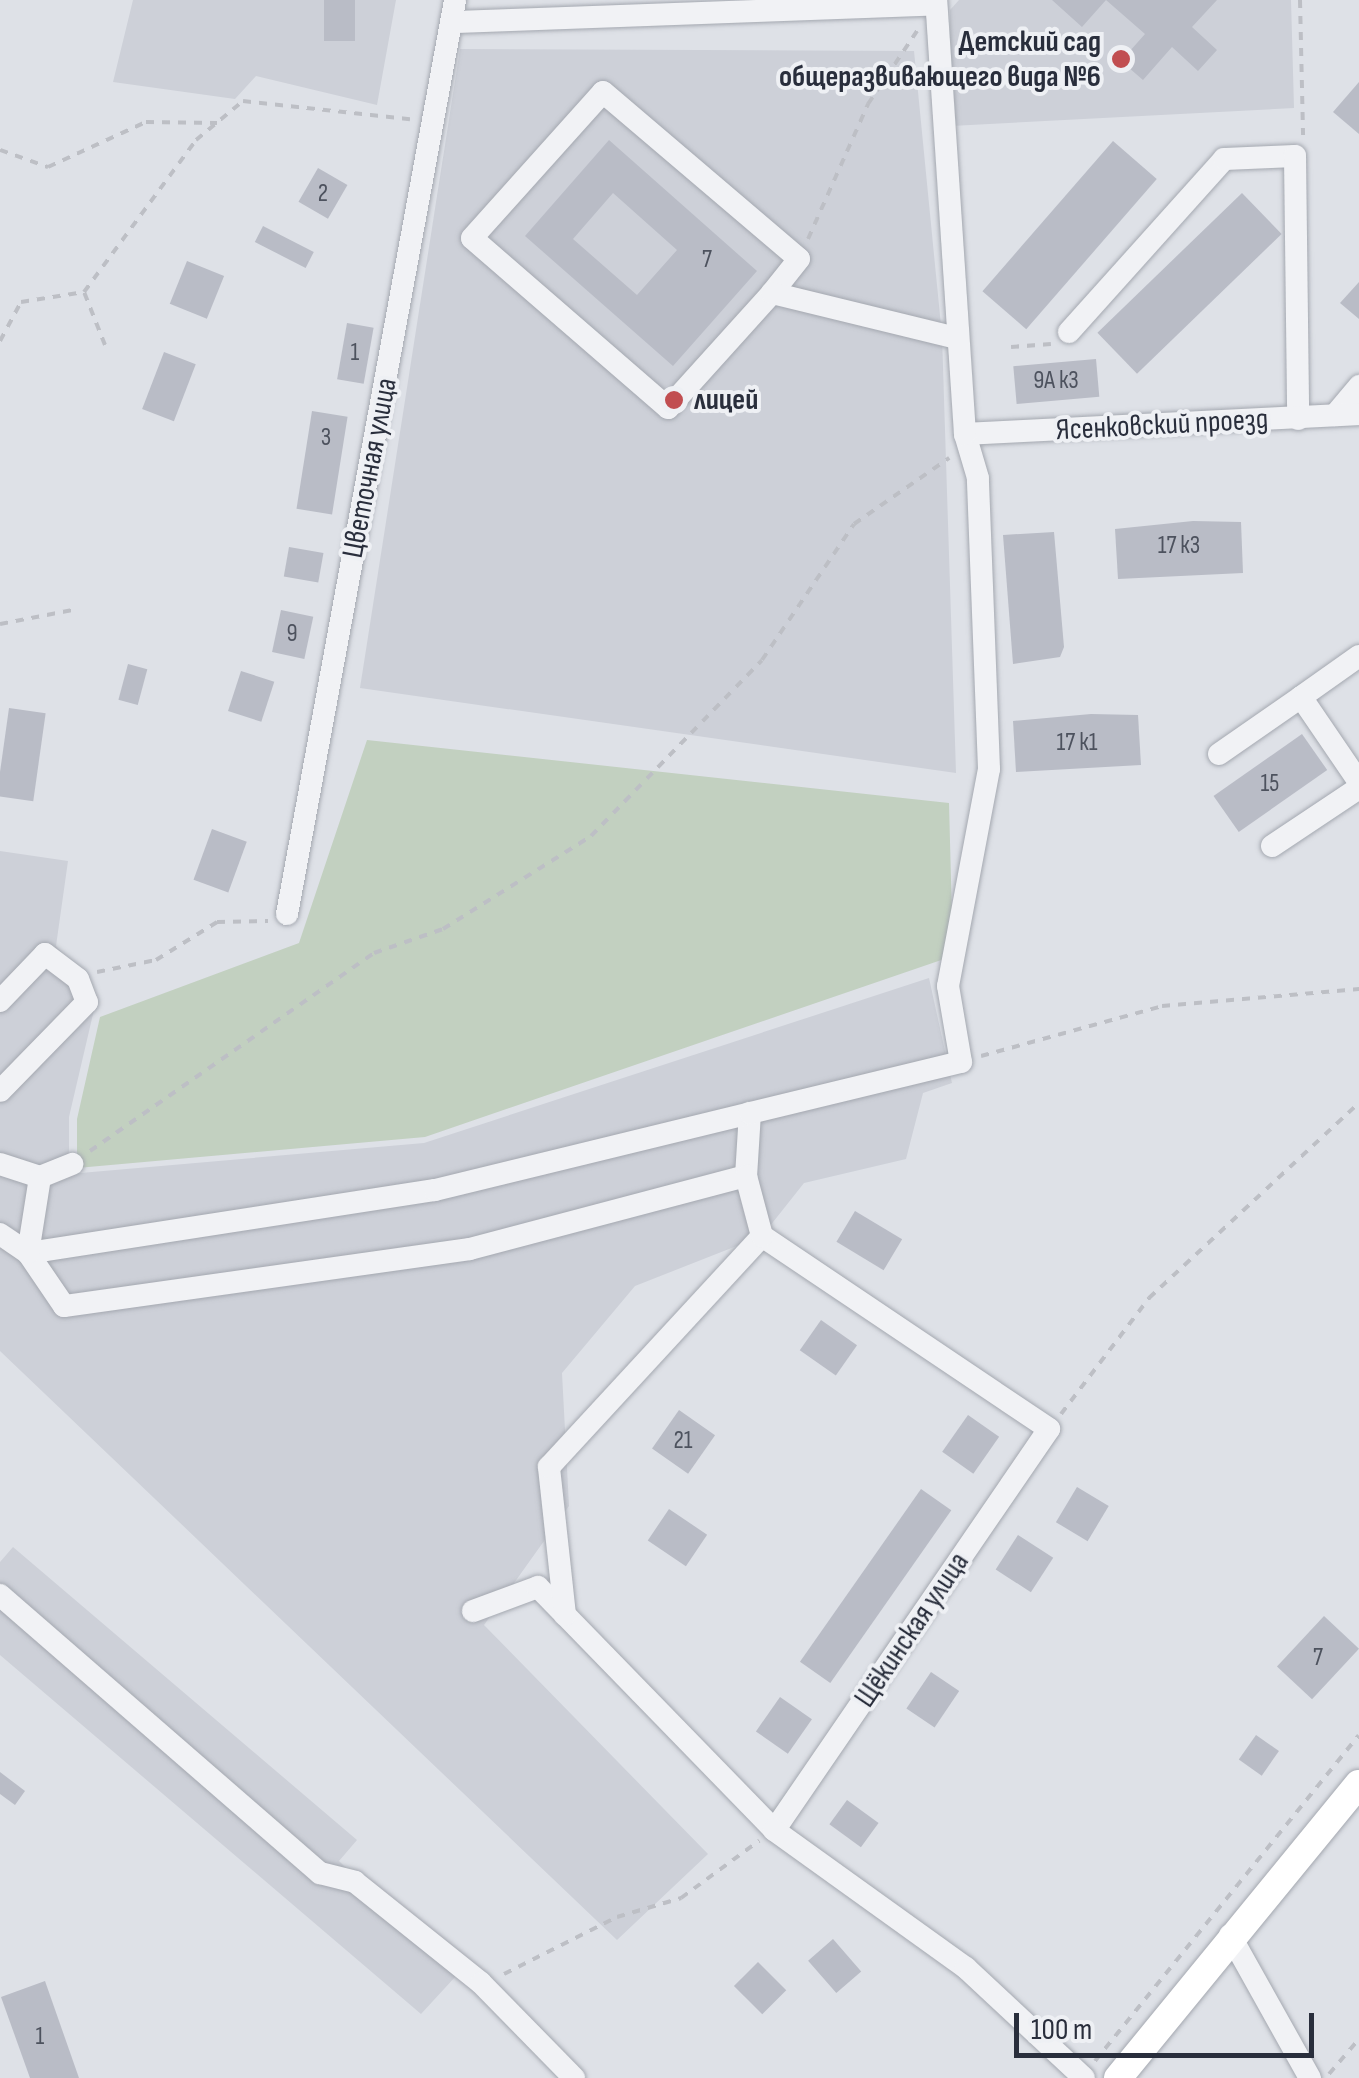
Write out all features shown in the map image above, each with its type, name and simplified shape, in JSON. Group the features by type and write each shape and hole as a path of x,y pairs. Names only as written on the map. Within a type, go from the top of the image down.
{"main road":[{"path":"1118,2078 1278,1875 1359,1784"}],"street":[{"path":"28,1254 435,1190 961,1062 948,986 988,769 978,478 965,434 936,2 454,11"},
{"name":"Цветочная улица","path":"286,914 454,11"},
{"path":"603,92 799,258 772,293 668,408 472,238 603,92"},
{"path":"1065,337 1224,158 1295,156 1298,418"},
{"path":"772,293 958,338"},
{"path":"1335,415 1359,386"},
{"name":"Ясенковский проезд","path":"965,434 1359,414"},
{"path":"1219,754 1359,656"},
{"path":"1272,846 1359,785 1301,697"},
{"path":"0,1091 86,1002 78,979 45,954 2,994"},
{"path":"750,1113 746,1176 762,1236 1049,1429"},
{"path":"0,1164 40,1177 72,1164"},
{"path":"0,1234 28,1254 64,1306 470,1249 746,1176"},
{"path":"28,1254 40,1177"},
{"path":"565,1615 549,1467 762,1236"},
{"name":"Щёкинская улица","path":"774,1830 1049,1429"},
{"path":"473,1611 538,1587 774,1830 966,1968 1084,2078"},
{"path":"0,1594 320,1873 356,1882 481,1983 574,2078"},
{"path":"1230,1934 1310,2078"}],"path":[{"path":"1295,156 1306,126 1300,0"},
{"path":"799,258 868,104 936,2"},
{"path":"0,341 21,302 84,292 216,123 243,101 435,121"},
{"path":"0,150 48,167 146,122 216,123"},
{"path":"84,292 106,344"},
{"path":"1011,348 1065,337"},
{"path":"72,1164 374,953 443,929 591,836 762,660 854,524 946,463 965,434"},
{"path":"0,624 78,609"},
{"path":"88,974 156,960 217,922 254,927 286,914"},
{"path":"961,1062 1162,1006 1359,989"},
{"path":"1049,1429 1149,1298 1359,1103"},
{"path":"1084,2078 1359,1736"},
{"path":"481,1983 617,1917 681,1898 774,1830"},
{"path":"1326,2078 1359,2039"}],"shaded area":[{"path":"133,0 396,0 377,105 256,76 235,99 113,82"},
{"name":"Детский сад общеразвивающего вида №6","path":"959,0 1291,0 1294,108 951,126 950,10"},
{"name":"лицей","path":"460,49 914,51 942,336 956,773 360,688"},
{"path":"0,851 68,861 56,946 97,997 69,1117 69,1174 424,1143 929,978 952,1083 923,1093 906,1159 804,1183 762,1236 635,1286 562,1373 569,1506 484,1625 708,1854 617,1940 0,1351"},
{"path":"13,1547 357,1840 339,1861 456,1976 421,2014 0,1655 0,1562"}],"green space":[{"path":"367,740 949,803 953,956 425,1137 77,1168 77,1119 100,1017 299,943"}],"building":[{"path":"324,0 355,0 355,41 324,41"},
{"path":"1052,0 1106,0 1082,27"},
{"path":"1106,0 1217,0 1192,27 1217,50 1198,71 1172,47 1143,80 1121,61 1145,34"},
{"path":"1359,82 1359,134 1333,112"},
{"path":"609,140 757,271 673,366 525,236","holes":["613,193 677,250 637,295 573,239"]},
{"path":"1113,141 1157,179 1026,329 982,291"},
{"path":"318,168 347,185 328,219 298,202"},
{"path":"1242,193 1282,234 1137,374 1097,333"},
{"path":"263,226 314,252 306,268 255,242"},
{"path":"187,261 224,276 207,319 170,304"},
{"path":"1359,282 1359,319 1340,303"},
{"path":"347,323 374,328 364,384 337,379"},
{"path":"164,352 196,364 174,421 142,409"},
{"path":"1096,359 1099,397 1017,404 1013,366"},
{"path":"312,411 348,417 332,514 297,509"},
{"path":"1193,521 1241,522 1243,573 1118,579 1115,529"},
{"path":"1054,532 1064,647 1060,657 1013,664 1003,535"},
{"path":"289,547 323,553 318,583 284,577"},
{"path":"281,610 313,617 304,659 272,652"},
{"path":"128,664 147,669 138,705 118,700"},
{"path":"241,671 274,682 261,722 228,711"},
{"path":"9,708 46,713 33,801 0,797"},
{"path":"1091,714 1138,715 1141,765 1016,772 1013,721"},
{"path":"1302,734 1327,770 1239,832 1214,796"},
{"path":"212,829 247,842 228,892 194,880"},
{"path":"855,1211 902,1239 884,1270 836,1242"},
{"path":"821,1320 857,1345 836,1376 800,1350"},
{"path":"679,1410 715,1435 688,1474 652,1449"},
{"path":"968,1415 999,1437 973,1474 942,1452"},
{"path":"1077,1487 1109,1506 1088,1541 1056,1522"},
{"path":"921,1489 951,1510 830,1683 800,1662"},
{"path":"669,1509 707,1535 686,1566 648,1541"},
{"path":"1018,1535 1053,1558 1031,1592 996,1569"},
{"path":"1324,1616 1359,1649 1312,1699 1277,1666"},
{"path":"931,1672 959,1691 935,1727 906,1708"},
{"path":"780,1697 812,1719 788,1754 756,1731"},
{"path":"1256,1735 1279,1751 1262,1776 1239,1760"},
{"path":"0,1772 25,1791 15,1805 0,1794"},
{"path":"847,1800 879,1823 861,1847 829,1824"},
{"path":"833,1939 861,1971 836,1993 808,1961"},
{"path":"758,1962 786,1990 762,2014 734,1986"},
{"path":"45,1981 79,2078 30,2078 1,1997"}],"place":[{"name":"Детский сад общеразвивающего вида №6","path":"1121,59"},
{"name":"лицей","path":"674,400"}]}
